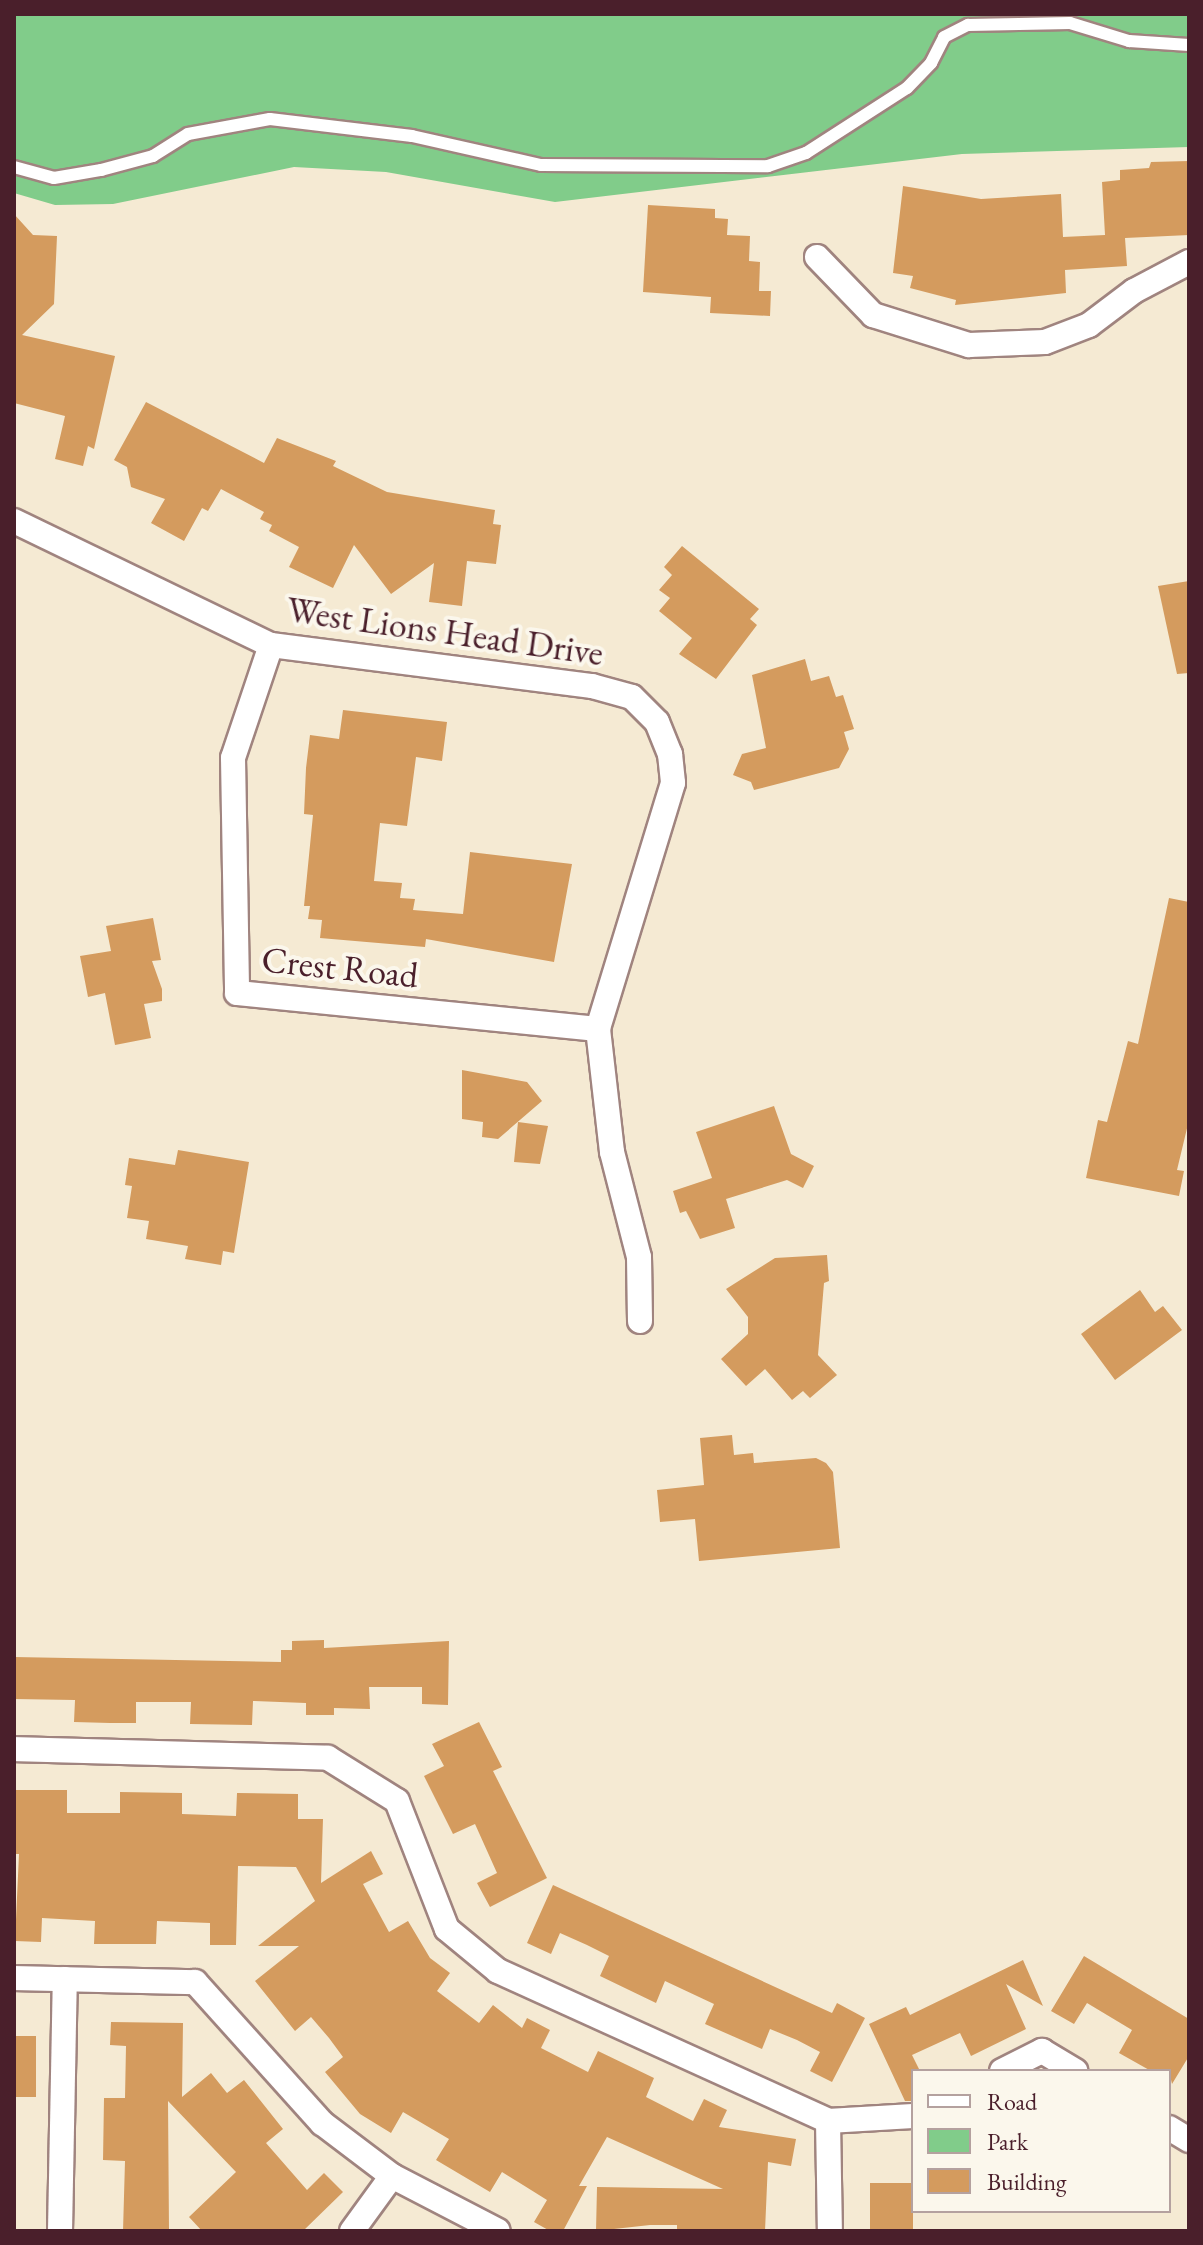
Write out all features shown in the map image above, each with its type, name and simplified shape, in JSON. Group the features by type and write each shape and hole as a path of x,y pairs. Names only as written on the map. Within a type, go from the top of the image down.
{"street":[{"path":"817,257 873,315 969,345 1045,342 1089,325 1134,291 1189,262"},
{"name":"West Lions Head Drive","path":"14,521 271,645 592,686 632,697 657,722 670,754 673,783 598,1029"},
{"name":"Crest Road","path":"271,645 233,758 237,993 598,1029"},
{"path":"598,1029 612,1152 639,1257 640,1321"},
{"path":"14,1749 328,1758 397,1801 447,1929 498,1971 828,2121 911,2116"},
{"path":"14,1978 195,1982 322,2123 392,2176 498,2231"},
{"path":"60,2231 65,1979"},
{"path":"1006,2069 1042,2051 1072,2069"},
{"path":"828,2121 830,2231"},
{"path":"1171,2129 1189,2140"},
{"path":"352,2231 392,2176"}],"lane":[{"path":"14,167 54,178 101,170 153,156 188,134 270,119 412,136 541,165 768,166 806,153 907,88 931,63 944,37 968,25 1070,23 1129,41 1189,45"}],"green space":[{"path":"14,14 1189,14 1189,147 962,154 555,202 386,172 294,167 113,204 55,205 14,193"}],"building":[{"path":"1189,161 1189,235 1125,238 1127,266 1065,270 1066,293 955,305 956,300 910,288 913,276 893,273 903,186 981,199 1061,194 1063,237 1105,235 1102,182 1120,180 1120,170 1149,168 1151,162"},
{"path":"648,205 715,209 715,218 728,219 727,235 750,236 749,261 760,262 759,291 771,291 770,316 710,313 711,297 643,292"},
{"path":"14,214 33,235 57,236 54,304 22,335 115,356 94,449 88,446 83,466 55,459 65,416 14,403"},
{"path":"146,402 264,463 277,438 336,461 333,466 387,492 495,510 493,524 501,525 496,564 467,561 462,606 429,602 434,563 391,594 354,545 333,588 289,567 299,547 269,531 272,525 260,519 264,512 221,489 208,511 202,508 184,541 151,523 165,499 131,487 127,467 114,460"},
{"path":"682,546 759,609 750,619 757,625 716,679 679,654 692,638 659,611 670,598 659,590 672,575 664,567"},
{"path":"1189,581 1189,673 1177,674 1158,586"},
{"path":"805,659 811,681 829,676 836,697 843,695 854,729 844,732 849,749 839,768 754,790 751,782 733,775 742,754 766,748 752,675"},
{"path":"343,710 447,722 442,761 416,757 407,826 380,823 374,881 402,883 400,898 415,899 413,910 463,914 470,852 572,864 554,962 426,939 425,947 320,938 322,920 308,919 310,906 304,906 313,815 304,814 306,768 310,735 339,739"},
{"path":"1169,898 1189,902 1189,1120 1177,1170 1184,1171 1179,1196 1086,1178 1098,1120 1107,1122 1128,1041 1138,1044"},
{"path":"153,918 161,960 152,961 162,989 162,1001 144,1004 151,1038 115,1045 105,993 88,997 80,956 111,951 106,926"},
{"path":"462,1070 527,1082 542,1101 498,1139 482,1137 483,1122 462,1119"},
{"path":"774,1106 791,1154 814,1166 803,1188 787,1180 726,1199 735,1228 700,1239 686,1211 680,1213 673,1191 712,1178 696,1132"},
{"path":"518,1122 548,1126 540,1164 514,1162"},
{"path":"178,1150 249,1162 234,1253 223,1251 221,1265 185,1259 188,1246 146,1239 149,1221 127,1218 132,1186 125,1185 129,1158 175,1165"},
{"path":"827,1255 829,1281 824,1283 818,1355 837,1375 810,1398 803,1391 792,1400 765,1369 746,1386 721,1359 748,1334 748,1317 726,1289 775,1258"},
{"path":"1140,1290 1155,1312 1163,1306 1182,1330 1115,1380 1081,1334"},
{"path":"732,1435 734,1455 753,1453 754,1463 816,1458 826,1463 833,1472 840,1548 699,1561 695,1519 660,1522 657,1490 704,1485 700,1438"},
{"path":"324,1640 324,1648 449,1641 448,1705 422,1704 422,1687 369,1687 370,1709 334,1708 334,1715 306,1715 306,1703 253,1701 252,1725 190,1724 191,1702 136,1702 136,1723 74,1722 75,1700 14,1699 14,1657 281,1662 281,1650 292,1650 292,1641"},
{"path":"479,1722 502,1767 493,1771 547,1878 490,1907 477,1883 497,1873 475,1824 453,1834 424,1776 444,1766 432,1744"},
{"path":"14,1790 67,1790 67,1813 120,1813 120,1792 182,1793 182,1814 236,1816 237,1793 298,1794 298,1819 323,1819 321,1883 371,1851 383,1874 363,1884 389,1932 408,1921 430,1958 450,1973 437,1991 479,2023 493,2005 522,2028 527,2018 550,2030 541,2048 588,2072 598,2051 654,2078 646,2097 693,2121 704,2099 727,2110 719,2127 796,2139 791,2166 768,2162 765,2231 677,2231 677,2225 650,2225 596,2231 597,2187 723,2189 607,2137 579,2186 587,2186 563,2231 550,2231 534,2222 547,2200 523,2185 502,2172 490,2192 436,2160 449,2139 403,2112 391,2133 360,2114 325,2072 343,2057 329,2038 311,2017 295,2031 255,1981 299,1946 258,1946 315,1901 296,1867 238,1866 236,1945 210,1945 210,1923 157,1921 156,1944 94,1944 95,1921 42,1918 41,1942 15,1941 19,1854 14,1854"},
{"path":"553,1885 832,2013 837,2003 865,2018 832,2082 810,2071 820,2052 797,2040 770,2029 762,2049 705,2024 714,2004 665,1981 656,2003 600,1976 609,1956 560,1933 551,1954 527,1943"},
{"path":"1084,1956 1189,2019 1189,2056 1172,2084 1171,2069 1147,2069 1119,2053 1132,2030 1087,2003 1074,2024 1051,2011"},
{"path":"1023,1960 1043,2006 1006,1984 1026,2029 971,2056 960,2033 912,2055 919,2069 911,2069 911,2101 905,2101 869,2024 906,2007 910,2015"},
{"path":"111,2022 183,2023 182,2097 211,2073 227,2093 244,2080 283,2129 266,2143 307,2190 324,2173 343,2192 303,2231 202,2231 189,2217 236,2172 168,2101 169,2231 123,2231 125,2161 103,2160 104,2098 125,2098 126,2046 110,2045"},
{"path":"14,2036 36,2036 36,2097 14,2097"},
{"path":"870,2183 911,2183 913,2230 870,2230"}]}
